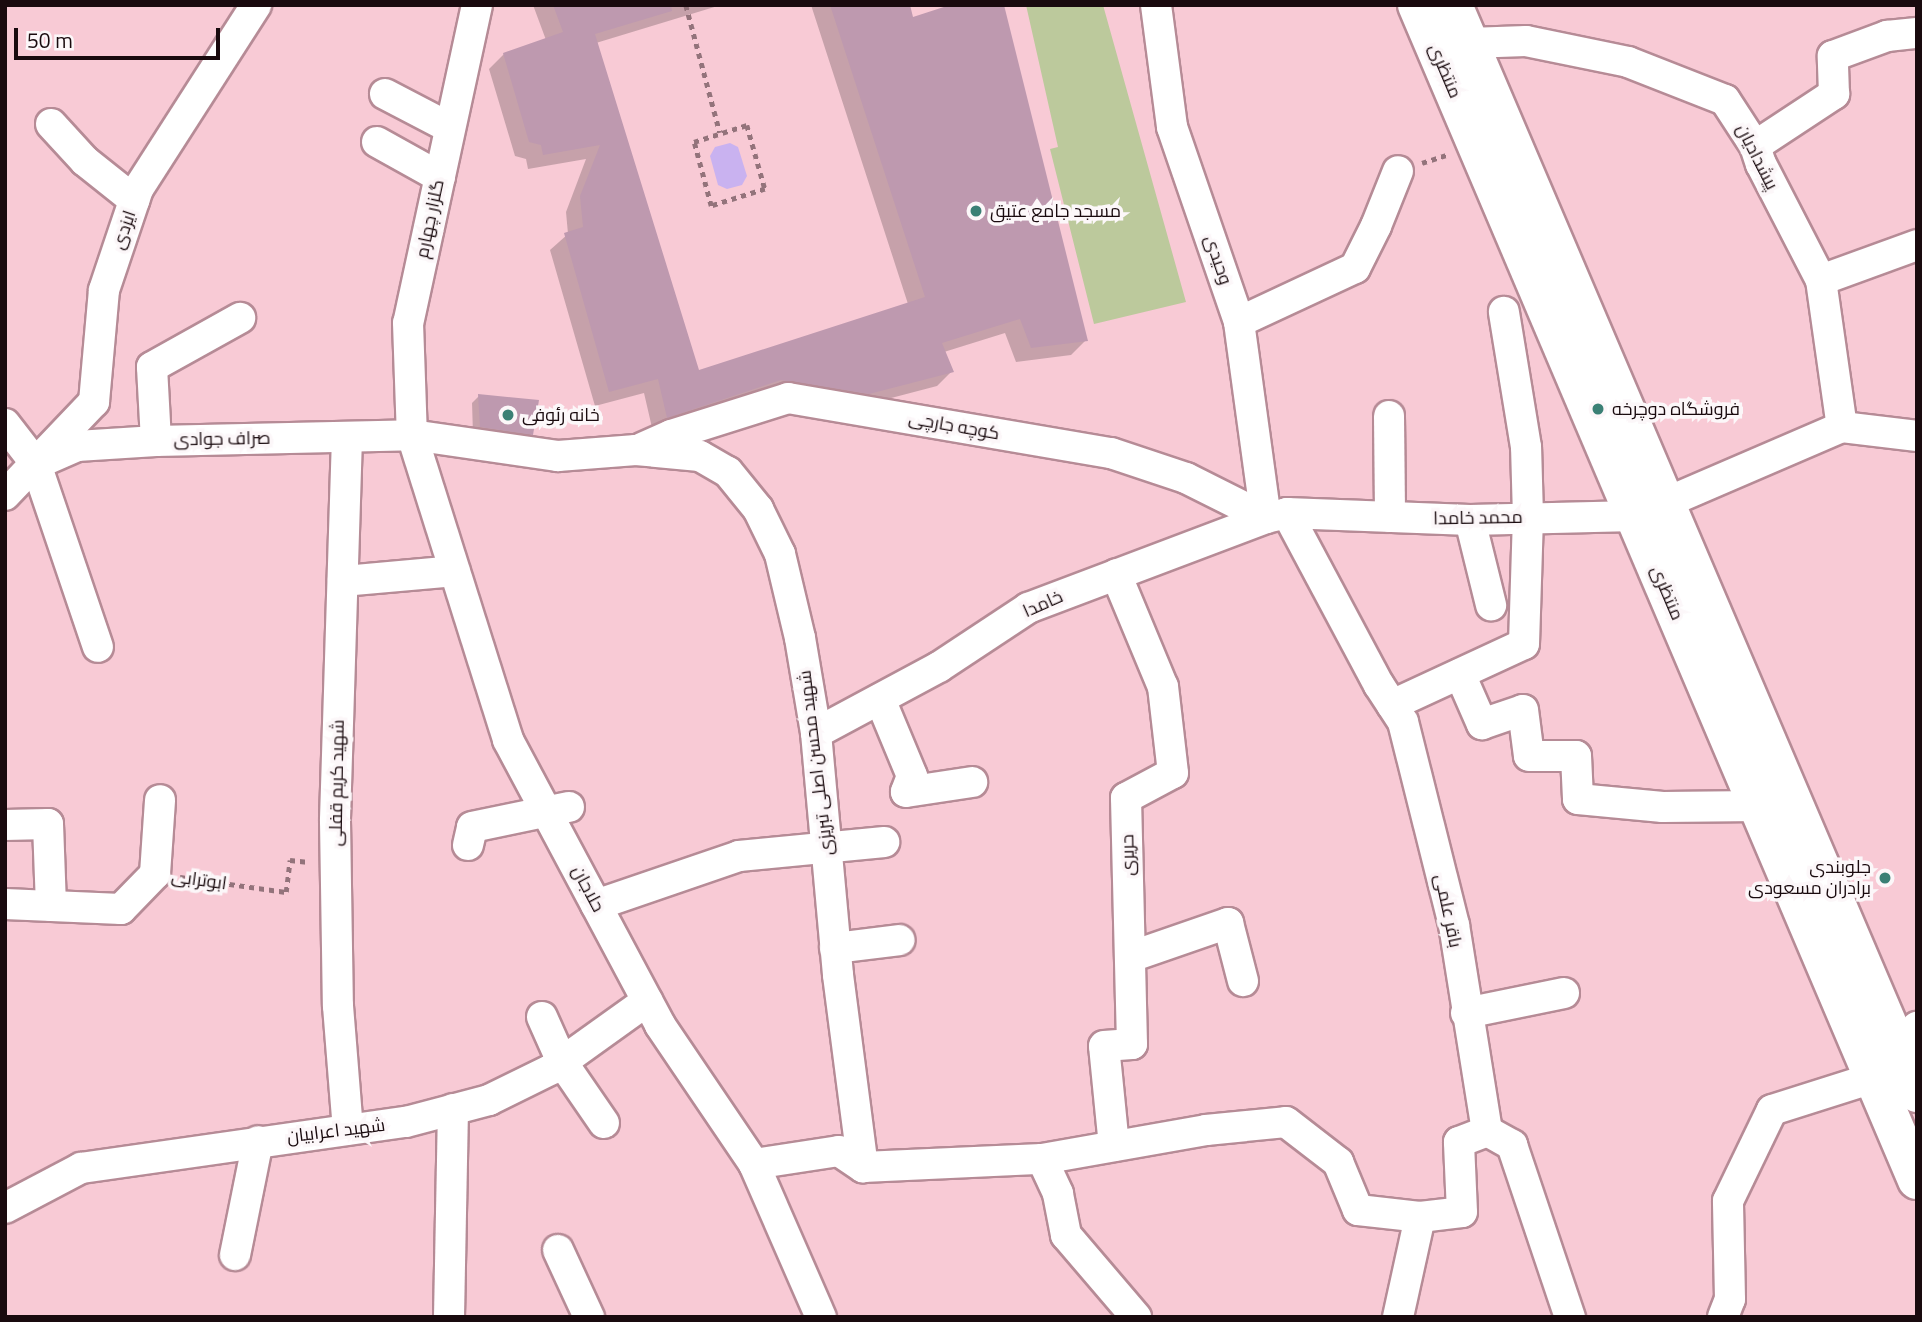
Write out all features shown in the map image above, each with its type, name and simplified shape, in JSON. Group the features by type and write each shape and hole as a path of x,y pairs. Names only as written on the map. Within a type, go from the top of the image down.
{"main road":[{"name":"منتظری","path":"1418,5 1454,49 1650,510 1758,806 1902,1065"},
{"name":"منتظری","path":"1453,5 1454,49 1477,146 1650,510 1902,1065 1917,1180"}],"street":[{"name":"ایزدی","path":"5,495 93,402 104,290 138,189 256,5"},
{"name":"گلزار چهارم","path":"412,435 408,323 477,5"},
{"name":"وحیدی","path":"1156,5 1172,127 1239,322 1277,515"},
{"path":"1755,146 1834,94 1833,56 1886,36 1917,33"},
{"name":"پیشدادیان","path":"1454,49 1526,41 1628,62 1726,100 1755,146 1761,164 1821,280 1842,427"},
{"path":"385,94 450,128"},
{"path":"51,124 85,160 134,201"},
{"path":"377,142 440,177"},
{"path":"1239,322 1355,268 1376,226 1398,171"},
{"path":"1821,280 1917,245"},
{"path":"1392,705 1524,644 1528,517 1526,447 1504,312"},
{"path":"156,441 152,367 240,318"},
{"name":"کوچه جارچی","path":"636,450 671,435 788,398 1111,453 1186,478 1277,515"},
{"path":"1389,416 1390,517"},
{"path":"5,424 36,464 98,647"},
{"path":"1650,510 1842,427 1917,436"},
{"name":"صراف جوادی","path":"36,464 77,446 156,441 412,435 558,456 636,450"},
{"name":"حلاجان","path":"412,435 508,740 557,808 596,905 660,1025 754,1164 816,1315"},
{"name":"شهید کریم قفلی","path":"348,437 336,864 338,1006 348,1130"},
{"name":"شهید محسن اصلی تبریزی","path":"636,450 700,456 728,472 758,509 780,554 800,638 816,733 835,948 863,1167"},
{"name":"محمد خامدا","path":"1277,515 1470,520 1650,510"},
{"name":"خامدا","path":"816,733 939,667 1028,608 1277,515"},
{"name":"باقر علمی","path":"1277,515 1403,722 1454,925 1487,1131"},
{"path":"1470,520 1491,605"},
{"path":"343,581 455,571"},
{"name":"حریری","path":"1114,1146 1104,1046 1132,1044 1126,798 1172,773 1163,687 1116,574"},
{"path":"1460,674 1482,724 1523,710 1529,756 1576,755 1578,799 1663,807 1758,806"},
{"path":"880,699 912,776 906,792 972,782"},
{"path":"155,874 160,800"},
{"path":"468,845 472,827 557,808"},
{"path":"5,825 48,824 51,906"},
{"path":"596,905 739,856 884,842"},
{"name":"ابوترابی","path":"5,904 121,909 155,874"},
{"path":"1130,957 1228,923 1243,981"},
{"path":"835,948 900,940"},
{"path":"1466,1013 1564,993"},
{"name":"شهید اعرابیان","path":"5,1208 81,1168 406,1122 489,1100 562,1062 647,1001"},
{"path":"542,1017 562,1062 604,1123"},
{"path":"1723,1317 1730,1299 1728,1201 1772,1110 1902,1065"},
{"path":"449,1317 453,1110"},
{"path":"754,1164 839,1150 863,1167 1042,1159 1206,1130 1286,1122 1338,1161 1358,1210 1420,1217 1462,1212 1459,1142 1487,1131 1512,1145 1570,1317"},
{"path":"235,1255 258,1141"},
{"path":"1042,1159 1058,1195 1066,1235 1136,1317"},
{"path":"1398,1317 1420,1217"},
{"path":"558,1250 590,1317"}],"path":[{"path":"686,5 720,133"},
{"path":"747,125 765,189 711,206 694,142 720,133 747,125"},
{"path":"1398,171 1477,146"},
{"name":"ابوترابی","path":"155,874 286,892 290,860 336,864"}],"green space":[{"path":"1026,5 1103,5 1186,302 1094,324 1050,149 1058,147"}],"shaded area":[{"path":"730,143 738,147 747,176 742,185 727,189 718,185 710,156 715,147"}],"building":[{"name":"مسجد جامع عتیق","path":"553,5 671,5 672,11 595,34 699,370 925,297 830,5 910,5 913,17 950,5 1004,5 1088,341 1031,348 1020,319 942,343 954,372 869,394 781,380 667,418 658,379 609,392 564,233 583,227 580,196 600,145 543,155 541,145 529,142 503,53 563,32"},
{"name":"خانه رئوفی","path":"478,394 539,400 533,435 480,427"}],"place":[{"name":"مسجد جامع عتیق","path":"976,211"},
{"name":"فروشگاه دوچرخه","path":"1598,409"},
{"name":"خانه رئوفی","path":"508,415"},
{"name":"جلوبندی برادران مسعودی","path":"1885,878"}]}
